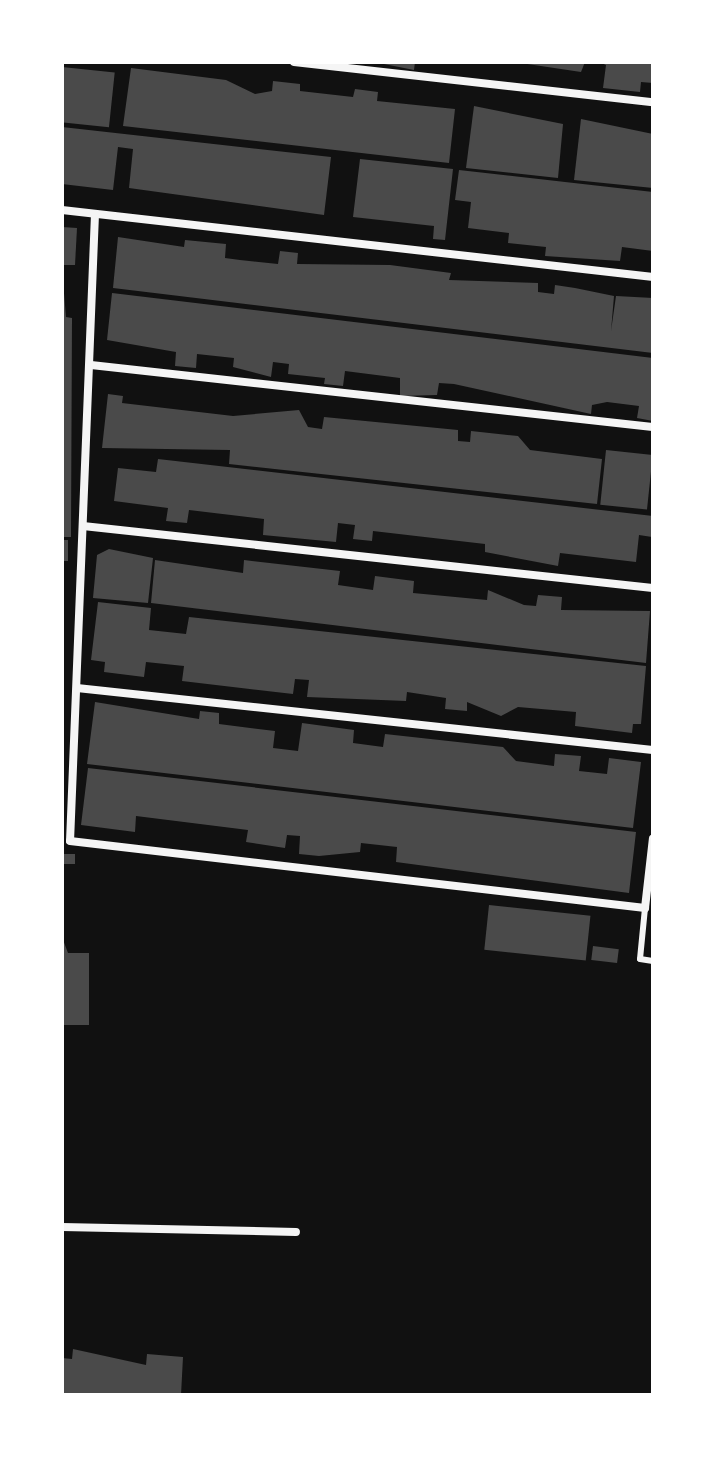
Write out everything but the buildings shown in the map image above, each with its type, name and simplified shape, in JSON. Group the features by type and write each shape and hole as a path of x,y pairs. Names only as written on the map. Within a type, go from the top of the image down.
{"street":[{"path":"294,62 653,102"},
{"path":"62,210 653,277"},
{"path":"95,214 70,841 645,908 653,838"},
{"path":"91,365 653,427"},
{"path":"83,526 653,588"},
{"path":"77,688 653,750"},
{"path":"62,1227 296,1232"}],"lane":[{"path":"645,908 640,959 653,961"}]}
